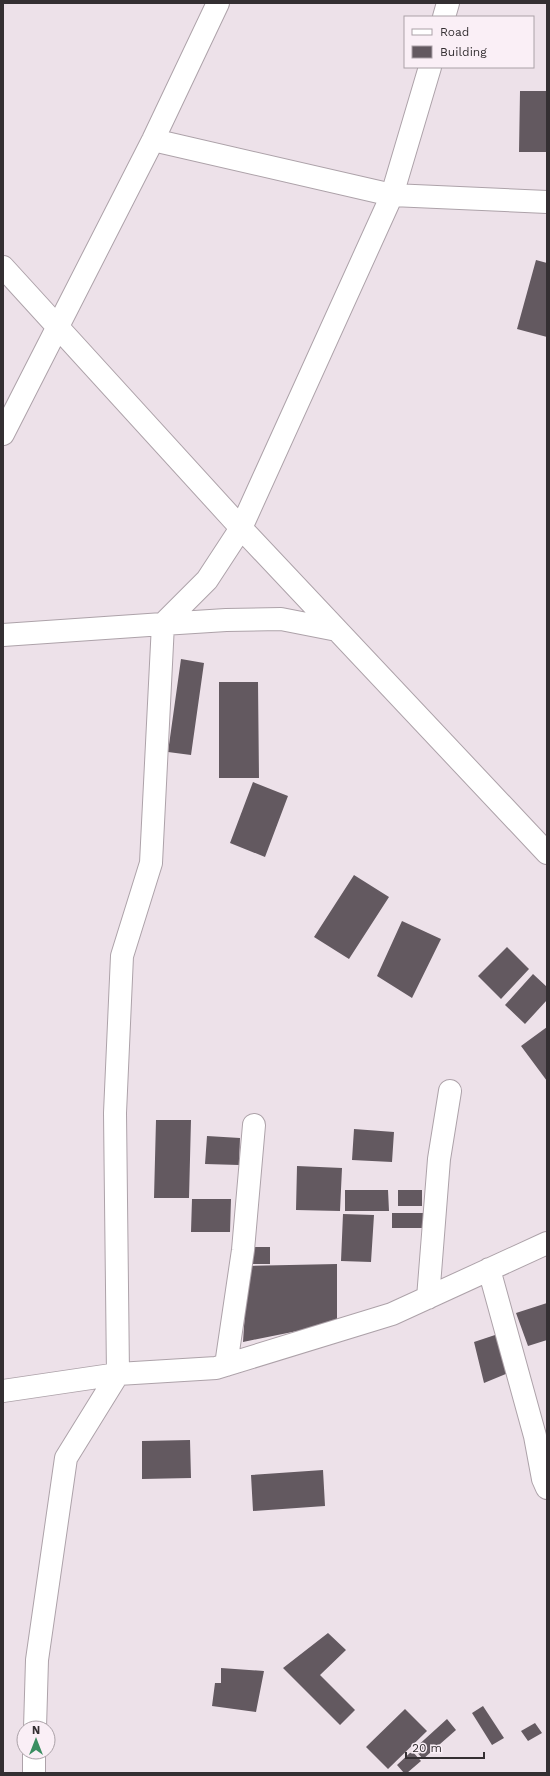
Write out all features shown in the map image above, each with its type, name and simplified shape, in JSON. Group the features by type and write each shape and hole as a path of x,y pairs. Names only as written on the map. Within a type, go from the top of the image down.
{"street":[{"path":"3,434 153,140 218,3"},
{"path":"444,16 448,3"},
{"path":"35,1720 37,1660 66,1458 118,1374 115,1113 122,956 151,862 164,624 207,580 241,528 392,195 430,68"},
{"path":"153,140 392,195 547,202"},
{"path":"3,267 241,528 547,852"},
{"path":"3,635 226,620 281,619 337,630"},
{"path":"428,1298 439,1159 450,1091"},
{"path":"226,1365 242,1250 254,1125"},
{"path":"3,1391 118,1374 216,1368 392,1314 547,1243"},
{"path":"490,1269 535,1436 543,1479 547,1488"},
{"path":"34,1760 34,1773"}],"building":[{"path":"520,91 547,91 547,152 519,152"},
{"path":"536,260 547,263 547,337 517,329"},
{"path":"181,659 204,663 191,755 168,752"},
{"path":"219,682 258,682 259,778 219,778"},
{"path":"253,782 288,796 265,857 230,843"},
{"path":"354,875 389,897 349,959 314,937"},
{"path":"402,921 441,939 412,998 377,976"},
{"path":"507,947 529,969 501,999 478,976"},
{"path":"533,974 547,987 547,1000 525,1024 505,1005"},
{"path":"547,1027 547,1081 521,1046"},
{"path":"156,1120 191,1120 189,1198 154,1198"},
{"path":"354,1129 394,1132 392,1162 352,1160"},
{"path":"207,1136 240,1138 239,1165 205,1164"},
{"path":"297,1166 342,1168 340,1211 296,1210"},
{"path":"345,1190 388,1190 389,1211 345,1211"},
{"path":"398,1190 422,1190 422,1206 398,1206"},
{"path":"192,1199 231,1199 230,1232 191,1232"},
{"path":"392,1213 425,1213 424,1228 392,1228"},
{"path":"343,1214 374,1215 371,1262 341,1261"},
{"path":"252,1247 270,1247 270,1264 252,1264"},
{"path":"337,1264 337,1323 243,1342 248,1266"},
{"path":"547,1303 547,1340 528,1346 516,1313"},
{"path":"504,1332 513,1371 484,1383 474,1342"},
{"path":"190,1440 191,1478 142,1479 142,1441"},
{"path":"323,1470 325,1506 253,1511 251,1475"},
{"path":"328,1633 346,1650 320,1675 355,1710 340,1725 283,1668"},
{"path":"221,1668 264,1671 256,1712 212,1706 215,1683 221,1683"},
{"path":"483,1706 504,1738 492,1745 472,1713"},
{"path":"405,1709 427,1731 388,1769 366,1747"},
{"path":"447,1719 456,1730 423,1759 414,1749"},
{"path":"535,1723 542,1733 528,1741 521,1731"},
{"path":"412,1751 421,1761 407,1773 404,1773 397,1765"}]}
